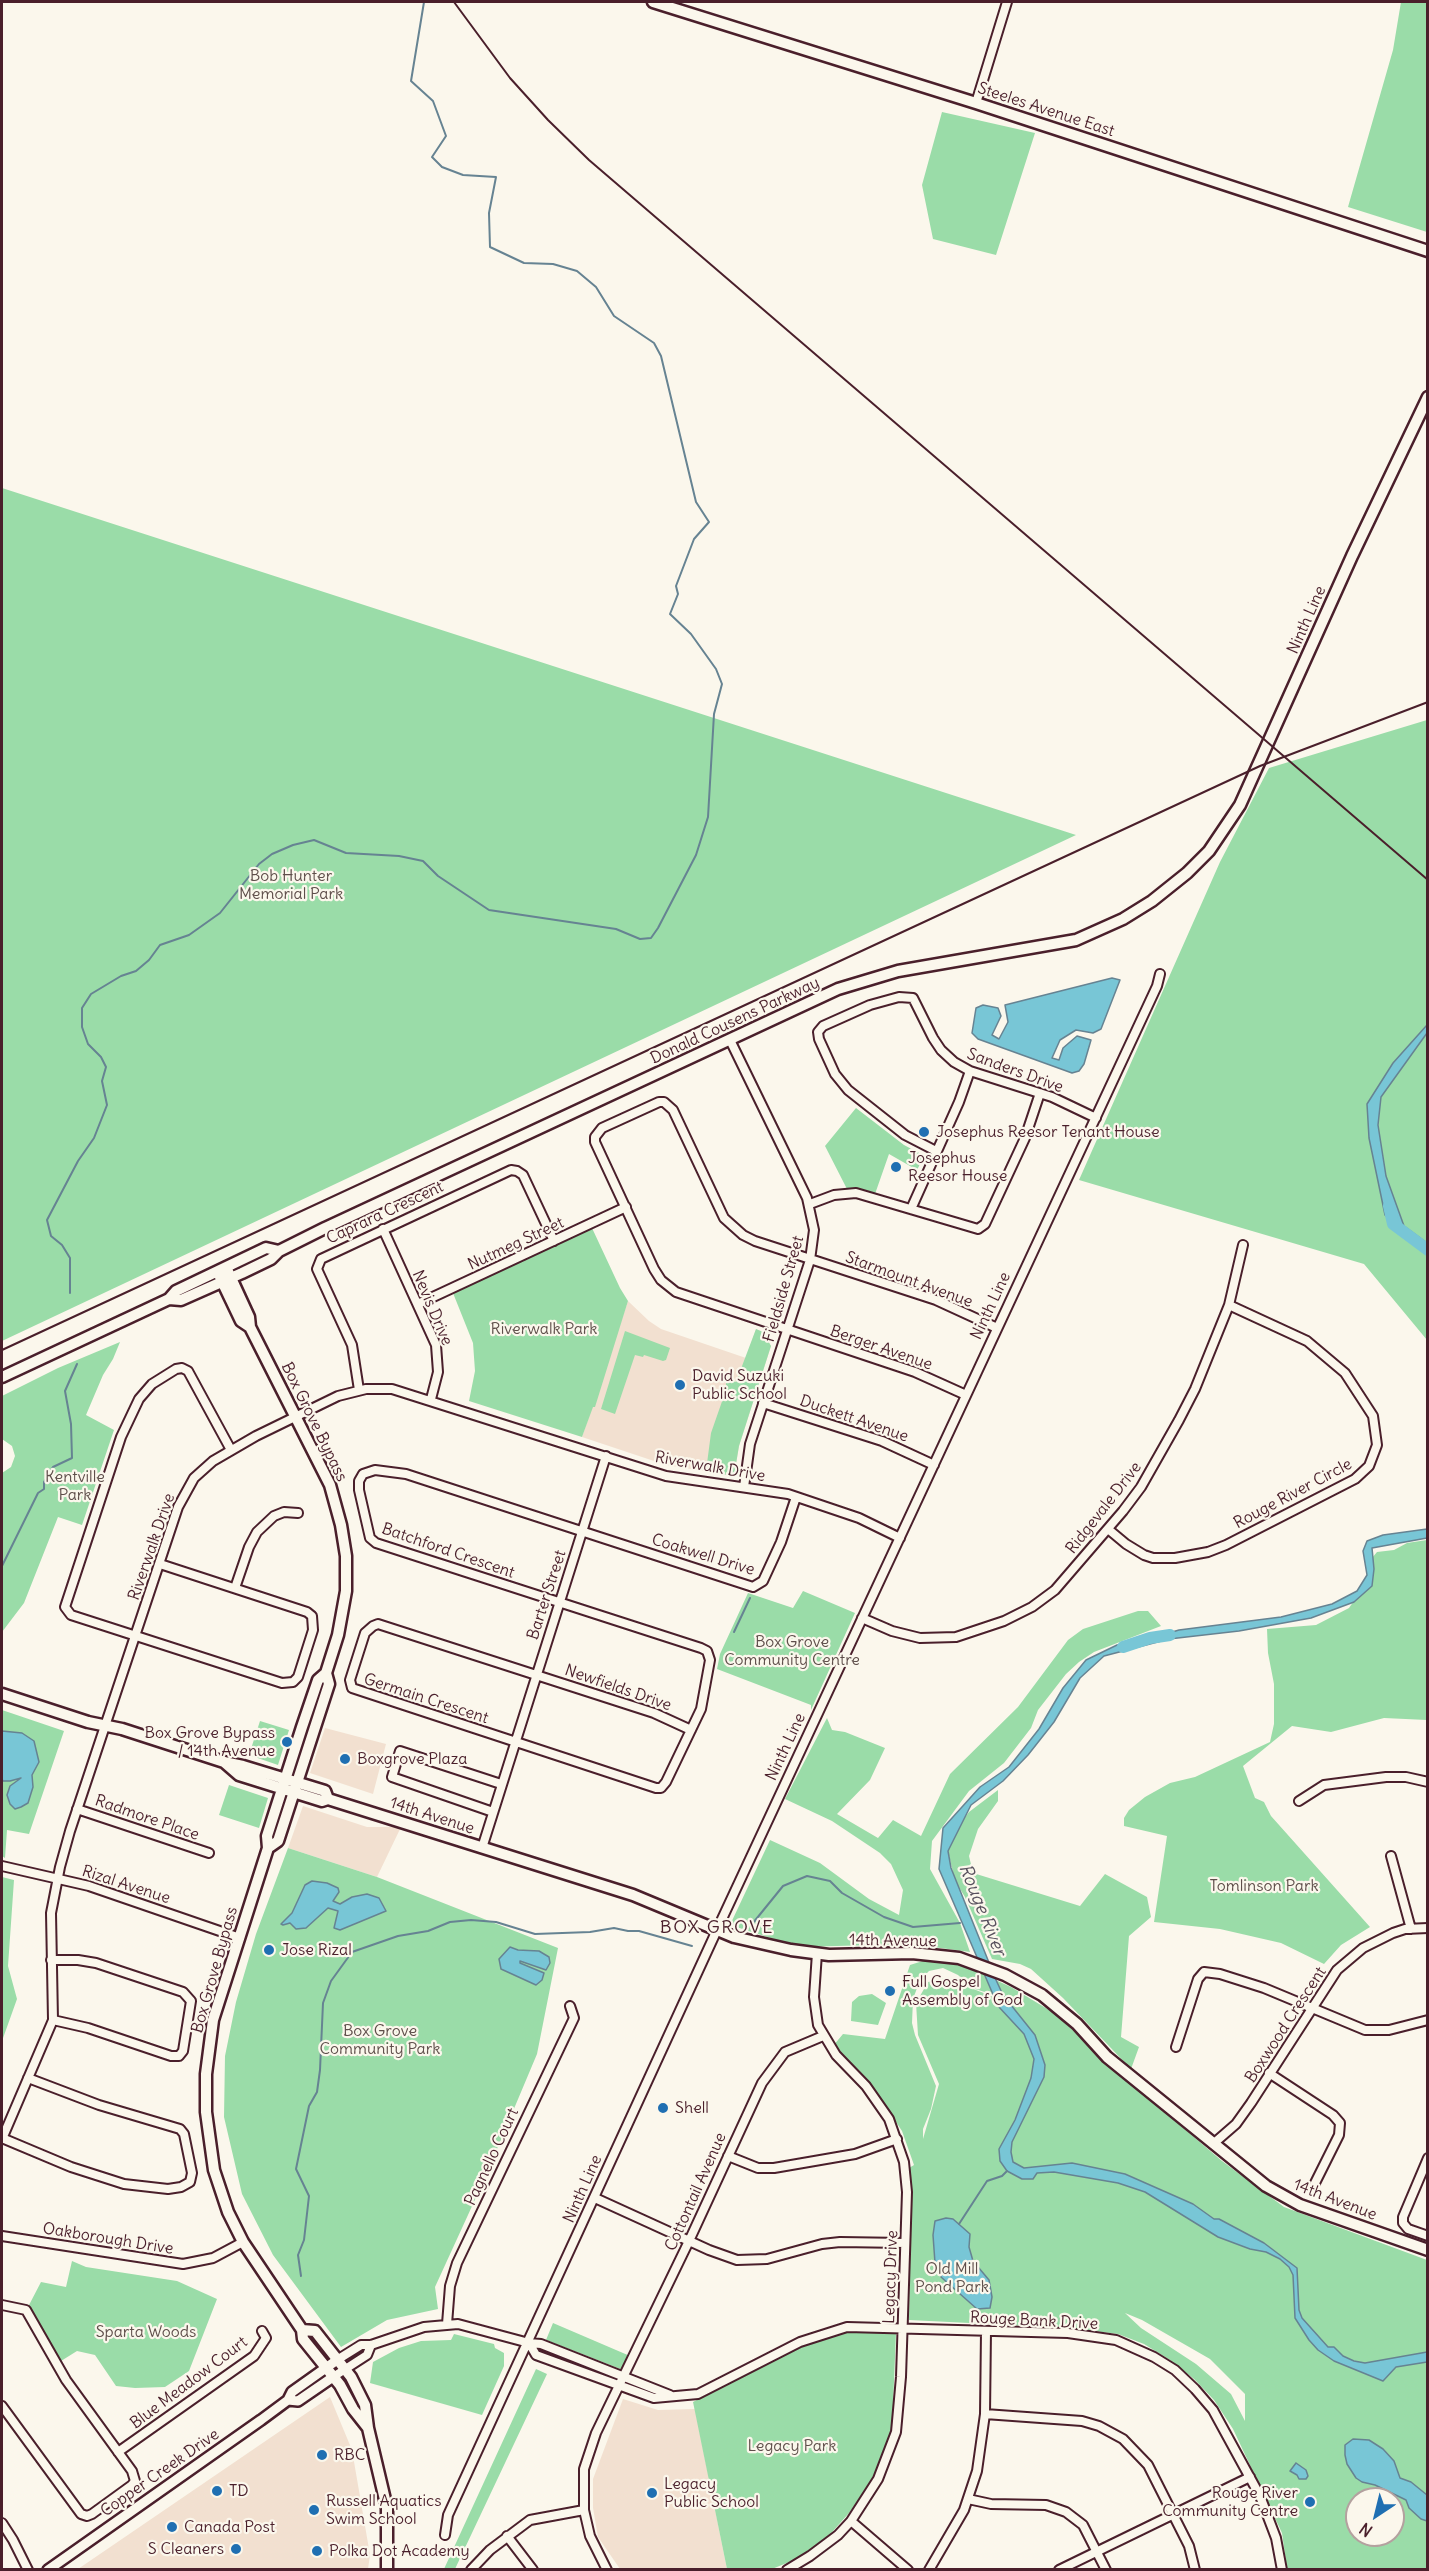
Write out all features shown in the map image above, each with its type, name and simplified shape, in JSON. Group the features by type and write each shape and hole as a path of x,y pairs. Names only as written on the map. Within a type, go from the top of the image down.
{"main road":[{"name":"Steeles Avenue East","path":"653,2 976,103 1428,251"},
{"name":"Ninth Line","path":"1209,851 1226,829 1251,785 1352,556 1428,397"},
{"name":"Donald Cousens Parkway","path":"169,1299 181,1300 227,1280 271,1259 279,1251 838,989 898,970 1047,947 1100,931 1152,901 1187,873 1209,851"},
{"name":"Donald Cousens Parkway","path":"2,1377 169,1299 176,1291 266,1248 279,1251"},
{"name":"Box Grove Bypass","path":"222,1269 241,1321 250,1327 330,1485 344,1541 346,1591 338,1635 326,1673 328,1684 278,1841 268,1848"},
{"name":"Box Grove Bypass","path":"326,1673 318,1680 267,1836 268,1848 213,2020 206,2074 206,2112 214,2170 228,2212 243,2242 302,2330 303,2339 333,2377 368,2428"},
{"name":"14th Avenue","path":"2,1694 224,1762 239,1775 296,1787 322,1801 328,1799 633,1895 734,1937 829,1955 912,1953 959,1958 1005,1975 1042,1995 1077,2024 1107,2057 1266,2186 1300,2205 1428,2250"},
{"name":"Box Grove Bypass","path":"302,2330 315,2331 345,2370 365,2405 368,2428 387,2508 387,2570"}],"street":[{"path":"976,103 1006,2"},
{"name":"Ninth Line","path":"445,2535 448,2515 717,1930 1157,986 1160,974"},
{"name":"Sanders Drive","path":"936,1151 905,1135 848,1090 835,1074 819,1039 818,1032 822,1026 853,1012 907,996 913,998 941,1050 954,1062 970,1071 1040,1093 1096,1118"},
{"name":"Fieldside Street","path":"730,1040 810,1204 814,1235 810,1260 749,1450 744,1487"},
{"path":"911,1209 959,1102 970,1071"},
{"path":"810,1204 834,1195 856,1193 973,1229 982,1226 1028,1131 1040,1093"},
{"name":"Starmount Avenue","path":"626,1208 595,1142 595,1137 602,1128 659,1102 664,1102 673,1110 718,1208 731,1226 755,1241 936,1300 997,1328"},
{"name":"Caprara Crescent","path":"359,1390 352,1345 317,1267 324,1257 514,1170 523,1175 554,1241"},
{"name":"Nutmeg Street","path":"418,1305 626,1208"},
{"name":"Berger Avenue","path":"626,1208 654,1269 667,1286 689,1298 915,1372 966,1395"},
{"name":"Nevis Drive","path":"383,1230 432,1335 438,1356 438,1372 431,1399"},
{"name":"Ridgevale Drive","path":"862,1618 920,1638 956,1637 987,1628 1032,1607 1055,1590 1108,1529 1141,1486 1179,1420 1195,1389 1228,1305 1243,1245"},
{"name":"Rouge River Circle","path":"1108,1529 1126,1544 1153,1558 1175,1558 1208,1552 1355,1479 1369,1466 1377,1445 1373,1416 1344,1373 1307,1341 1228,1305"},
{"path":"160,1564 307,1612 312,1616 314,1630 298,1677 293,1682 282,1683 71,1615 66,1610 65,1603 121,1437 145,1390 159,1378 176,1369 183,1368 188,1371 231,1450"},
{"name":"Riverwalk Drive","path":"2,2139 52,2020 51,1913 77,1809 137,1636 178,1507 187,1489 205,1468 231,1450 338,1396 359,1390 392,1389 431,1399 666,1476 796,1497 860,1518 900,1538"},
{"name":"Duckett Avenue","path":"763,1403 882,1441 933,1465"},
{"name":"Barter Street","path":"482,1848 606,1456"},
{"name":"Batchford Crescent","path":"560,1602 376,1543 370,1538 359,1481 363,1474 369,1472 392,1471 582,1532"},
{"name":"Coakwell Drive","path":"582,1532 753,1587 763,1581 781,1542 796,1497"},
{"path":"235,1588 249,1547 258,1532 269,1520 284,1512 298,1513"},
{"path":"514,1742 661,1788 666,1782 704,1699 710,1660 707,1652 560,1602"},
{"name":"Germain Crescent","path":"514,1742 352,1688 350,1680 365,1633 373,1626 384,1626 536,1675"},
{"name":"Newfields Drive","path":"536,1675 654,1713 691,1730"},
{"path":"493,1812 393,1778 400,1751 501,1784"},
{"path":"1299,1801 1324,1785 1386,1777 1428,1782"},
{"name":"Radmore Place","path":"77,1809 209,1853"},
{"path":"1391,1856 1411,1929"},
{"name":"Rizal Avenue","path":"2,1866 89,1886 240,1938"},
{"name":"Boxwood Crescent","path":"1214,2144 1236,2124 1312,2007 1348,1959 1393,1933 1428,1928"},
{"name":"Legacy Drive","path":"788,2570 826,2545 851,2521 878,2479 896,2432 902,2327 908,2192 904,2162 889,2119 836,2055 818,2025 815,2007 817,1953"},
{"path":"816,1970 829,1955"},
{"path":"51,1960 96,1963 183,1992 191,2001 183,2051 179,2056 171,2056 88,2028 52,2020"},
{"path":"1176,2047 1198,1979 1204,1972 1264,1988 1356,2028 1389,2030 1428,2020"},
{"name":"Pagnello Court","path":"447,2324 450,2286 457,2263 574,2018 570,2006"},
{"name":"Cottontail Avenue","path":"607,2570 590,2536 584,2510 584,2469 596,2433 625,2377 758,2091 776,2061 785,2052 823,2036"},
{"path":"1269,2073 1333,2115 1340,2123 1339,2135 1314,2185"},
{"path":"2,2139 71,2167 124,2184 168,2189 181,2187 190,2182 192,2173 184,2134 180,2129 99,2106 28,2078"},
{"path":"728,2156 758,2168 774,2168 855,2154 897,2139"},
{"path":"1428,2158 1403,2217 1403,2223 1408,2229 1428,2236"},
{"path":"595,2199 726,2257 747,2261 767,2259 822,2244 905,2243"},
{"name":"Oakborough Drive","path":"2,2236 183,2264 213,2258 243,2242"},
{"path":"2,2305 26,2310 66,2380 132,2471 135,2481 129,2488 87,2516 81,2514 2,2406"},
{"name":"Rouge Bank Drive","path":"337,2360 361,2344 371,2345 409,2330 458,2324 529,2343 541,2344 670,2395"},
{"name":"Rouge Bank Drive","path":"529,2343 536,2355 654,2398 698,2394 800,2342 837,2329 860,2326 1097,2337 1116,2340 1154,2357 1175,2370 1204,2399 1250,2477 1276,2538 1282,2570"},
{"name":"Blue Meadow Court","path":"118,2452 254,2356 266,2338 262,2331"},
{"path":"929,2570 945,2545 968,2499 977,2471 985,2414 986,2331"},
{"name":"Rouge Bank Drive","path":"333,2377 367,2355 371,2345"},
{"name":"Copper Creek Drive","path":"48,2570 288,2400 292,2392 337,2360"},
{"name":"Copper Creek Drive","path":"288,2400 298,2401 333,2377"},
{"path":"985,2414 1082,2421 1116,2434 1148,2465 1189,2546 1195,2570"},
{"path":"1059,2570 1250,2477"},
{"path":"968,2499 992,2504 1046,2505 1066,2512 1083,2525 1106,2570"},
{"path":"471,2570 481,2557 530,2520 584,2510"},
{"path":"851,2521 908,2570"},
{"path":"2,2523 14,2540 28,2570"},
{"path":"507,2536 533,2570"}],"shaded area":[{"name":"David Suzuki Public School","path":"628,1301 661,1329 746,1358 756,1329 763,1332 771,1346 739,1446 734,1476 666,1465 582,1437"},
{"path":"325,1728 386,1744 373,1794 310,1773"},
{"path":"303,1806 367,1827 401,1827 377,1877 288,1848"},
{"path":"330,2397 352,2450 370,2555 368,2569 78,2569"},
{"name":"Legacy Public School","path":"623,2399 658,2410 695,2409 727,2569 620,2569 598,2537 593,2508 593,2479"}],"green space":[{"path":"1401,2 1427,2 1427,232 1348,207 1393,50"},
{"path":"942,112 1035,133 996,255 933,239 922,185"},
{"name":"Bob Hunter Memorial Park","path":"2,488 1076,835 2,1341"},
{"path":"1427,720 1427,1340 1364,1264 1079,1180 1220,862 1269,768"},
{"path":"856,1108 904,1145 921,1154 923,1158 917,1170 889,1154 875,1194 847,1189 825,1146"},
{"name":"Riverwalk Park","path":"592,1228 628,1301 595,1407 593,1407 582,1437 469,1401 475,1371 473,1343 453,1293"},
{"path":"756,1329 763,1332 771,1346 739,1446 734,1476 706,1471 711,1433 726,1390 726,1378 736,1382"},
{"path":"625,1331 670,1348 666,1360 663,1361 644,1355 643,1357 635,1355 615,1414 601,1409"},
{"name":"Kentville Park","path":"120,1342 86,1415 114,1430 82,1525 58,1517 24,1603 2,1632 2,1473 11,1467 15,1456 12,1446 2,1439 2,1396 58,1368"},
{"name":"Tomlinson Park","path":"1427,1540 1427,1720 1384,1718 1331,1732 1292,1726 1243,1766 1255,1798 1264,1802 1271,1816 1370,1927 1341,1945 1324,1964 1281,1943 1220,1929 1154,1922 1167,1836 1124,1826 1124,1818 1129,1810 1145,1797 1170,1783 1195,1777 1270,1742 1274,1724 1274,1684 1268,1653 1267,1629 1316,1625 1349,1608 1362,1589 1372,1558 1377,1552 1394,1550 1407,1543"},
{"name":"Box Grove Community Centre","path":"803,1591 855,1613 811,1710 811,1705 717,1669 720,1654 748,1593 793,1608"},
{"path":"1138,1611 1148,1611 1161,1626 1094,1652 1066,1674 1038,1710 1031,1728 1004,1763 969,1791 932,1841 930,1869 960,1923 970,1952 911,1944 799,1947 730,1925 770,1840 820,1863 869,1899 899,1915 903,1890 891,1864 880,1853 832,1821 785,1799 827,1718 832,1730 845,1732 885,1748 870,1780 837,1814 878,1838 893,1820 921,1836 950,1774 1018,1707 1068,1640 1083,1629"},
{"path":"2,1710 64,1731 29,1834 7,1830 5,1858 2,1856"},
{"path":"260,1721 289,1730 278,1765 249,1755"},
{"path":"229,1785 268,1798 259,1828 219,1815"},
{"path":"998,1790 998,1801 978,1829 969,1856 973,1873 1080,1906 1105,1874 1147,1897 1151,1917 1129,1936 1121,2037 1139,2047 1131,2069 1063,1998 1031,1969 1020,1964 992,1959 965,1897 955,1881 948,1851 956,1829 969,1812"},
{"name":"Box Grove Community Park","path":"288,1848 377,1877 558,1948 537,2054 484,2180 435,2287 438,2309 387,2320 341,2347 273,2255 242,2194 224,2117 225,2056 236,2002 256,1934"},
{"path":"2,1877 14,1880 8,1966 17,1999 2,2041"},
{"name":"Old Mill Pond Park","path":"929,1959 944,1960 971,1969 1011,1987 1054,2013 1133,2085 1222,2161 1284,2207 1427,2260 1427,2569 1287,2569 1282,2533 1233,2429 1214,2400 1194,2379 1170,2360 1144,2344 1118,2334 1070,2328 909,2320 911,2188 909,2168 914,2165 902,2131 872,2086 833,2046 843,2034 885,2039 910,1965","holes":["943,1968 958,1975 972,1988 1010,2000 1012,2004 945,1978 928,1982 916,2003 918,2035 939,2084 923,2139 923,2129 931,2109 936,2086 915,2035 912,2023 913,1999 920,1980 929,1971","1125,2313 1142,2320 1210,2359 1245,2394 1245,2421 1231,2394 1196,2364 1141,2328"]},
{"path":"872,1994 886,2003 878,2025 851,2021 852,2002 859,1996"},
{"name":"Sparta Woods","path":"72,2261 86,2267 177,2281 217,2299 189,2371 165,2387 135,2388 116,2386 95,2355 77,2351 61,2361 28,2307 41,2282 66,2287"},
{"path":"553,2323 630,2356 623,2370 546,2340"},
{"name":"Legacy Park","path":"836,2330 891,2330 896,2333 892,2430 880,2463 867,2488 825,2540 794,2560 772,2569 727,2569 693,2402 801,2344"},
{"path":"454,2334 494,2344 495,2348 504,2353 504,2366 482,2415 370,2383 373,2362 399,2348 421,2341 451,2340"},
{"path":"536,2369 547,2374 455,2569 444,2569"}],"water":[{"path":"1112,978 1120,980 1101,1029 1093,1033 1076,1030 1060,1040 1052,1058 1059,1060 1063,1048 1077,1036 1091,1040 1084,1064 1079,1071 1072,1073 978,1039 972,1033 976,1008 983,1005 998,1008 1001,1016 992,1035 999,1039 1008,1022 1005,1005"},
{"path":"1427,1025 1427,1033 1381,1097 1378,1125 1386,1176 1404,1226 1427,1243 1427,1254 1385,1215 1369,1138 1367,1104 1393,1063"},
{"path":"1427,1529 1427,1538 1372,1548 1374,1569 1372,1586 1354,1602 1311,1618 1239,1631 1169,1639 1104,1656 1080,1678 1054,1722 1028,1755 1003,1781 971,1805 948,1851 951,1868 996,1980 1003,1995 1035,2035 1045,2065 1044,2077 1012,2142 1013,2162 1024,2168 1072,2163 1125,2174 1193,2204 1214,2219 1219,2219 1264,2243 1297,2268 1299,2310 1302,2318 1328,2347 1334,2347 1343,2356 1354,2361 1365,2363 1427,2352 1427,2362 1396,2367 1383,2381 1334,2361 1318,2350 1309,2340 1295,2318 1293,2275 1289,2267 1280,2259 1266,2252 1250,2249 1218,2237 1145,2192 1118,2183 1054,2172 1037,2173 1033,2179 1022,2179 1007,2171 1000,2161 999,2149 1015,2120 1031,2078 1034,2059 1024,2034 998,2006 939,1869 943,1828 980,1787 1009,1767 1039,1729 1063,1688 1086,1660 1117,1645 1138,1642 1179,1630 1281,1617 1332,1604 1357,1591 1367,1575 1363,1551 1367,1541 1383,1535"},
{"path":"2,1731 22,1733 34,1741 39,1762 32,1775 33,1787 28,1803 15,1809 10,1804 7,1795 10,1786 21,1778 10,1781 2,1779"},
{"path":"312,1881 327,1883 338,1888 339,1892 333,1901 340,1904 352,1897 367,1894 379,1898 386,1911 340,1930 334,1928 338,1911 328,1908 306,1928 296,1929 290,1923 281,1924 292,1913 305,1885"},
{"path":"510,1947 518,1950 539,1951 549,1957 550,1963 546,1970 520,1961 544,1973 542,1980 536,1985 501,1969 499,1959"},
{"path":"953,2219 970,2234 969,2247 973,2261 989,2280 992,2297 990,2308 977,2309 941,2277 941,2270 935,2263 933,2235 935,2221"},
{"path":"1353,2439 1369,2440 1383,2449 1394,2461 1400,2478 1411,2482 1427,2495 1427,2521 1421,2519 1409,2508 1405,2500 1405,2487 1379,2487 1356,2478 1347,2464 1345,2445"},
{"path":"1296,2463 1306,2470 1308,2476 1306,2479 1299,2479 1290,2471"}],"waterway":[{"path":"70,1293 70,1258 62,1245 51,1236 47,1220 78,1161 94,1138 107,1105 102,1081 106,1067 101,1057 88,1044 82,1027 82,1008 91,994 121,976 136,971 149,960 160,945 189,935 220,913 259,864 272,854 293,845 314,840 346,853 399,856 423,861 438,876 489,910 616,929 640,939 651,938 658,928 696,855 708,817 714,714 722,684 716,669 691,634 670,614 678,594 676,586 694,539 709,522 696,502 661,356 654,343 614,316 596,287 577,271 553,264 524,263 490,247 489,213 496,177 463,175 442,167 432,157 446,136 433,101 411,81 424,2"},
{"name":"Rouge River","path":"1389,1206 1393,1224 1428,1250"},
{"path":"2,1566 38,1493 44,1489 44,1482 53,1467 72,1458 71,1424 65,1391 77,1364"},
{"path":"734,1632 750,1598"},
{"name":"Rouge River","path":"1123,1647 1150,1638 1170,1635"},
{"path":"753,1923 783,1886 807,1876 830,1881 842,1893 884,1917 913,1927 960,1923"},
{"path":"301,2276 298,2255 304,2240 309,2196 296,2169 309,2106 317,2092 323,2003 331,1981 352,1952 398,1936 428,1931 450,1922 471,1920 496,1922 535,1934 590,1932 614,1928 639,1931 692,1946"},
{"path":"959,2224 987,2181 1002,2176 1007,2171"}],"railway":[{"path":"454,2 510,78 589,160 1428,880"},
{"path":"2,1350 1260,766 1428,702"}],"place":[{"name":"Josephus Reesor Tenant House","path":"924,1132"},
{"name":"Josephus Reesor House","path":"896,1167"},
{"name":"David Suzuki Public School","path":"680,1385"},
{"name":"Box Grove Bypass / 14th Avenue","path":"287,1742"},
{"name":"Boxgrove Plaza","path":"345,1759"},
{"name":"Jose Rizal","path":"269,1950"},
{"name":"Full Gospel Assembly of God","path":"890,1991"},
{"name":"Shell","path":"663,2108"},
{"name":"RBC","path":"322,2455"},
{"name":"TD","path":"217,2491"},
{"name":"Legacy Public School","path":"652,2493"},
{"name":"Rouge River Community Centre","path":"1310,2502"},
{"name":"Russell Aquatics Swim School","path":"314,2510"},
{"name":"Canada Post","path":"172,2527"},
{"name":"S Cleaners","path":"236,2549"},
{"name":"Polka Dot Academy","path":"317,2551"}],"district":[{"name":"BOX GROVE","path":"717,1928"}]}
